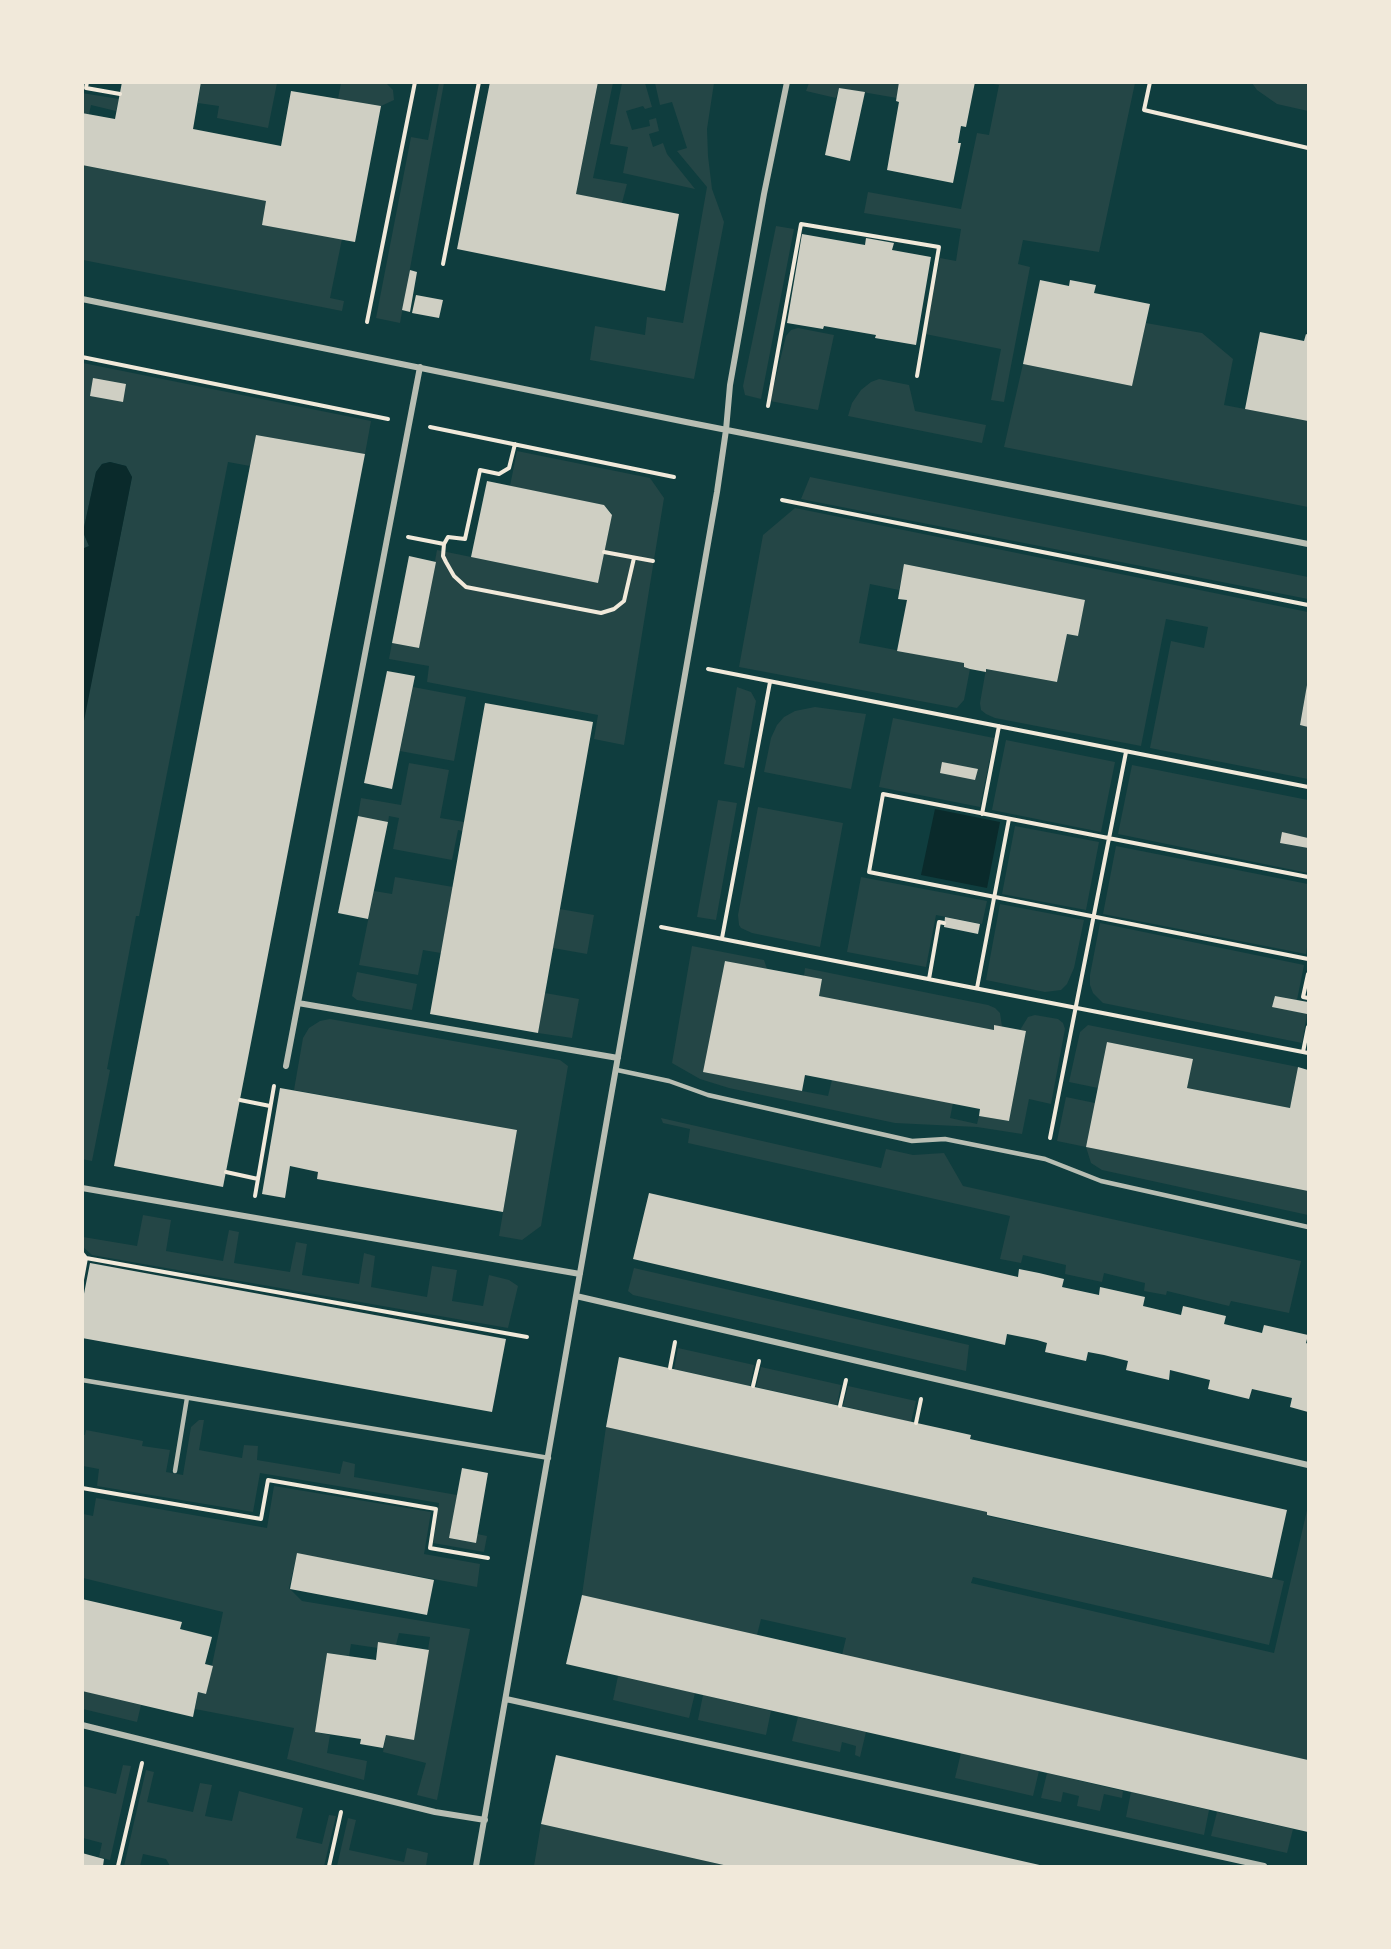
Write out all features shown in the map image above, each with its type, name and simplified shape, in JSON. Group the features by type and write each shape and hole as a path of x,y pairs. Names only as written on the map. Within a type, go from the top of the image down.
{"street":[{"path":"476,1866 717,489 732,374 764,194 788,82"},
{"path":"82,300 1308,544"},
{"path":"286,1066 420,367"},
{"path":"298,1004 618,1058"},
{"path":"82,1188 580,1274"},
{"path":"576,1296 1308,1465"},
{"path":"506,1699 1264,1866"},
{"path":"82,1725 424,1809 485,1820"}],"lane":[{"path":"617,1070 669,1081 708,1095 912,1141 945,1138 1045,1159 1101,1181 1308,1227"},
{"path":"82,1380 549,1458"},
{"path":"175,1471 187,1398"}],"path":[{"path":"87,82 86,88 120,94"},
{"path":"367,322 415,82"},
{"path":"443,264 479,82"},
{"path":"1150,82 1144,110 1308,148"},
{"path":"768,406 801,224 939,247 917,376"},
{"path":"82,357 674,477"},
{"path":"515,444 509,468 499,474 480,470 465,539 448,537 444,544 443,556 454,576 466,587 601,613 614,609 624,600 634,558"},
{"path":"782,500 1308,605"},
{"path":"387,533 444,544"},
{"path":"604,552 653,561"},
{"path":"686,665 1308,788"},
{"path":"722,938 770,682"},
{"path":"982,813 999,726"},
{"path":"1045,1159 1126,752"},
{"path":"1308,878 883,794 869,872 1308,959"},
{"path":"976,988 1009,819"},
{"path":"928,979 939,922 944,923"},
{"path":"642,924 1306,1053 1308,1027"},
{"path":"1308,974 1303,997 1308,998"},
{"path":"251,1218 276,1072 286,1066"},
{"path":"240,1100 270,1106"},
{"path":"226,1172 258,1179"},
{"path":"82,1253 86,1258 527,1336"},
{"path":"82,1280 86,1258"},
{"path":"670,1368 676,1341"},
{"path":"753,1386 759,1360"},
{"path":"840,1406 846,1379"},
{"path":"916,1423 921,1395"},
{"path":"82,1488 261,1518 268,1480 436,1509 430,1548 488,1558"},
{"path":"118,1866 142,1763"},
{"path":"329,1866 341,1811"}],"shaded area":[{"path":"201,83 277,83 268,128 217,118 219,106 198,103"},
{"path":"341,83 386,83 393,90 394,100 381,106 338,99"},
{"path":"439,83 444,83 400,323 376,318 411,137 428,140"},
{"path":"598,83 613,83 593,178 627,184 622,203 576,194"},
{"path":"622,83 645,83 652,107 645,109 643,106 626,111 632,130 650,126 649,120 656,118 659,131 649,134 653,147 663,143 667,154 695,189 623,173 628,147 610,144"},
{"path":"655,83 714,83 707,129 708,156 712,189 724,222 694,379 590,360 595,326 645,335 647,317 683,323 707,187 677,151 687,148 672,102 660,105"},
{"path":"809,83 899,83 897,98 839,88 836,98 806,91"},
{"path":"987,83 1135,83 1099,252 1023,240 1018,264 1030,267 1004,402 991,400 1001,349 925,334 940,258 956,261 961,229 864,213 868,192 961,209 977,133 989,135 999,85"},
{"path":"1252,83 1308,83 1308,111 1277,104 1257,90"},
{"path":"82,93 119,99 116,111 91,105 89,114 83,113"},
{"path":"82,165 266,201 262,225 342,239 330,298 344,301 342,311 83,260"},
{"path":"776,226 794,229 761,399 745,395 743,386"},
{"path":"1146,323 1202,333 1233,359 1224,405 1308,421 1308,507 1004,447 1023,364 1132,386"},
{"path":"798,328 834,335 818,410 770,401 786,336 791,330"},
{"path":"83,363 371,421 365,454 256,435 250,466 228,462 139,916 136,916 92,1161 82,1159 82,727 132,477 126,466 110,462 102,464 96,472 83,532 89,546 82,549"},
{"path":"879,379 909,385 915,411 986,425 982,443 848,416 852,403 861,390"},
{"path":"517,451 650,478 664,498 624,745 594,739 598,715 427,682 429,666 389,659 392,643 419,648 437,550 598,583 612,514 604,505 510,486"},
{"path":"110,462 126,466 132,477 83,726 82,549 89,546 83,532 96,472 102,464"},
{"path":"810,477 1308,577 1308,599 801,499"},
{"path":"795,508 1308,612 1308,679 1300,725 1308,727 1308,779 1150,748 1171,641 1204,648 1208,627 1166,619 1141,746 995,718 986,714 981,710 980,703 986,669 1057,682 1067,634 1078,636 1085,600 905,564 899,590 870,584 859,643 964,663 964,667 970,669 964,700 957,708 739,667 763,535"},
{"path":"413,687 466,697 454,761 400,751"},
{"path":"737,687 751,692 756,701 744,768 724,764"},
{"path":"815,707 866,714 851,789 764,772 771,738 777,725 784,717 795,711"},
{"path":"893,718 994,738 980,807 879,787"},
{"path":"1006,740 1115,762 1101,832 992,810"},
{"path":"409,763 449,770 440,818 464,822 463,831 458,830 452,860 393,849 399,818 389,816 388,822 358,816 361,798 401,805"},
{"path":"1132,765 1308,800 1308,838 1282,833 1280,843 1308,848 1308,873 1118,834"},
{"path":"718,800 737,803 716,920 697,917"},
{"path":"758,807 843,823 820,947 752,933 739,925 738,915"},
{"path":"935,809 1000,822 987,888 921,875"},
{"path":"1015,826 1099,842 1086,910 1002,894"},
{"path":"1116,846 1308,884 1306,954 1103,914"},
{"path":"395,877 453,887 441,953 423,950 418,975 359,965 374,891 392,894"},
{"path":"861,877 987,901 982,924 936,915 926,967 847,952"},
{"path":"1000,904 1084,920 1074,968 1067,984 1061,990 1045,992 986,980"},
{"path":"560,909 594,915 587,954 553,948"},
{"path":"1100,923 1304,965 1297,1000 1275,996 1273,1006 1307,1014 1302,1043 1103,1003 1093,993 1090,985"},
{"path":"692,946 764,960 767,969 725,961 704,1072 828,1096 832,1080 953,1103 950,1118 977,1124 979,1116 1009,1121 1026,1031 1020,1030 1028,1017 1035,1015 1058,1019 1063,1023 1065,1029 1051,1104 1029,1099 1022,1134 977,1127 895,1123 729,1088 700,1079 672,1063"},
{"path":"805,968 988,1005 1000,1013 1002,1027 994,1025 994,1030 819,996 822,979 804,976"},
{"path":"357,972 417,984 412,1010 357,1000 352,996"},
{"path":"545,993 579,999 572,1038 538,1033"},
{"path":"330,1019 560,1060 568,1066 541,1226 522,1240 499,1236 517,1130 294,1090 303,1038 309,1028 320,1021"},
{"path":"1088,1025 1298,1067 1290,1108 1187,1088 1193,1059 1107,1042 1098,1088 1069,1082 1080,1032"},
{"path":"1066,1097 1095,1103 1086,1147 1057,1141"},
{"path":"661,1118 881,1168 886,1149 913,1155 944,1153 963,1186 1301,1261 1289,1313 1231,1301 1229,1306 1167,1291 1166,1295 1144,1291 1145,1283 1104,1273 1102,1282 1065,1274 1066,1265 1023,1255 1021,1263 1000,1259 1010,1216 688,1143 690,1129 663,1123"},
{"path":"1086,1147 1308,1191 1308,1215 1102,1170 1091,1163"},
{"path":"143,1215 171,1220 166,1251 223,1261 229,1230 239,1232 234,1263 290,1272 296,1242 307,1244 302,1275 359,1284 364,1253 375,1256 371,1287 427,1297 432,1266 457,1270 452,1301 483,1306 489,1275 509,1280 518,1286 508,1328 92,1255 83,1247 83,1237 137,1246"},
{"path":"634,1268 969,1345 966,1371 633,1295 628,1291"},
{"path":"678,1348 754,1365 750,1386 674,1369"},
{"path":"761,1367 841,1385 837,1405 756,1387"},
{"path":"848,1386 916,1401 911,1422 843,1406"},
{"path":"199,1420 204,1420 199,1450 242,1458 244,1445 258,1446 257,1460 340,1474 343,1461 355,1464 354,1477 457,1495 449,1538 475,1543 477,1534 487,1536 484,1552 433,1543 439,1503 260,1473 253,1512 97,1486 99,1469 83,1466 82,1435 85,1435 86,1430 143,1441 142,1446 170,1450 166,1472 183,1475 191,1427"},
{"path":"606,1427 987,1512 987,1516 1284,1581 1269,1645 973,1577 971,1583 1274,1653 1308,1506 1308,1760 842,1655 846,1638 761,1619 757,1635 582,1595"},
{"path":"274,1486 431,1512 424,1554 480,1564 477,1587 297,1554 289,1588 302,1601 470,1629 437,1800 417,1795 426,1763 383,1752 386,1735 414,1739 430,1637 399,1633 396,1645 378,1648 351,1644 349,1656 327,1653 315,1732 330,1735 327,1753 367,1761 364,1780 287,1759 294,1728 195,1709 198,1692 206,1694 223,1612 83,1578 83,1514 93,1516 96,1498 267,1528"},
{"path":"618,1676 695,1693 689,1718 613,1700"},
{"path":"83,1691 141,1705 137,1722 83,1709"},
{"path":"703,1695 771,1711 766,1735 698,1720"},
{"path":"798,1717 866,1732 860,1757 855,1755 856,1746 842,1742 840,1752 792,1741"},
{"path":"961,1753 1039,1771 1033,1796 955,1778"},
{"path":"123,1765 131,1766 110,1860 99,1857 102,1843 83,1838 83,1786 116,1794"},
{"path":"146,1770 154,1772 147,1802 193,1812 200,1783 212,1785 205,1816 232,1821 239,1791 303,1808 296,1838 322,1844 329,1815 336,1816 324,1866 170,1866 166,1859 143,1854 140,1866 124,1866"},
{"path":"1047,1773 1123,1791 1122,1798 1104,1794 1100,1811 1077,1806 1079,1796 1063,1792 1061,1802 1041,1798"},
{"path":"1131,1792 1209,1810 1204,1835 1126,1817"},
{"path":"1217,1812 1293,1829 1287,1853 1211,1836"},
{"path":"348,1818 356,1820 349,1850 404,1862 407,1848 428,1853 426,1866 337,1866"},
{"path":"541,1824 728,1866 534,1866"}],"building":[{"path":"122,82 201,82 193,129 281,146 291,91 381,106 355,242 262,225 266,201 82,165 82,113 115,119"},
{"path":"490,82 598,82 576,194 679,214 665,291 457,249"},
{"path":"899,82 975,82 966,127 961,126 958,143 961,143 953,183 887,170 899,102 896,101"},
{"path":"839,88 865,92 850,161 825,155"},
{"path":"802,234 865,245 866,238 894,243 892,250 931,257 916,345 824,326 823,329 787,323"},
{"path":"410,270 417,272 410,312 402,310"},
{"path":"1040,280 1069,286 1070,280 1096,285 1094,293 1150,304 1132,386 1023,364"},
{"path":"416,295 443,300 439,318 412,313"},
{"path":"1260,332 1304,341 1306,334 1308,335 1308,421 1245,409"},
{"path":"93,378 126,384 123,402 90,396"},
{"path":"256,435 365,454 223,1187 114,1166"},
{"path":"487,481 604,505 612,515 598,583 471,557"},
{"path":"409,556 436,562 419,648 392,643"},
{"path":"904,564 1085,600 1078,636 1067,634 1057,682 986,669 986,672 970,669 964,667 964,663 897,651 907,600 898,599"},
{"path":"387,671 415,676 392,789 364,783"},
{"path":"1308,685 1308,727 1300,725"},
{"path":"485,703 593,722 538,1033 430,1014"},
{"path":"942,762 978,769 975,780 940,773"},
{"path":"358,816 388,822 368,919 338,913"},
{"path":"1282,832 1308,838 1308,848 1280,843"},
{"path":"945,917 980,924 978,934 944,927"},
{"path":"725,961 822,979 819,996 994,1030 994,1025 1026,1031 1009,1121 979,1116 980,1109 805,1075 802,1091 703,1072"},
{"path":"1275,996 1308,1002 1307,1014 1272,1007"},
{"path":"1107,1042 1193,1059 1187,1088 1290,1108 1298,1067 1308,1070 1308,1191 1086,1147"},
{"path":"280,1088 517,1130 503,1212 317,1179 318,1172 290,1166 285,1198 262,1194"},
{"path":"649,1193 1018,1277 1019,1269 1039,1273 1064,1279 1062,1287 1099,1295 1100,1287 1145,1297 1143,1306 1181,1315 1183,1306 1226,1316 1224,1324 1262,1333 1264,1325 1308,1335 1306,1343 1308,1344 1308,1412 1290,1407 1292,1398 1252,1389 1249,1399 1208,1389 1210,1380 1170,1370 1169,1380 1126,1370 1128,1361 1104,1355 1088,1352 1086,1361 1045,1352 1047,1343 1007,1334 1005,1345 633,1259"},
{"path":"90,1263 506,1339 492,1412 82,1338 82,1304"},
{"path":"619,1357 971,1435 970,1439 1287,1510 1272,1578 606,1427"},
{"path":"462,1468 488,1473 476,1543 449,1538"},
{"path":"297,1553 434,1580 427,1615 290,1589"},
{"path":"582,1595 1308,1760 1308,1832 566,1664"},
{"path":"82,1599 182,1622 180,1629 212,1637 205,1664 213,1666 206,1694 198,1692 193,1717 82,1691"},
{"path":"378,1642 429,1650 414,1740 386,1735 383,1748 360,1744 361,1739 315,1732 327,1653 376,1660"},
{"path":"556,1755 1044,1866 728,1866 541,1824"},
{"path":"82,1853 104,1859 103,1866 82,1866"}]}
